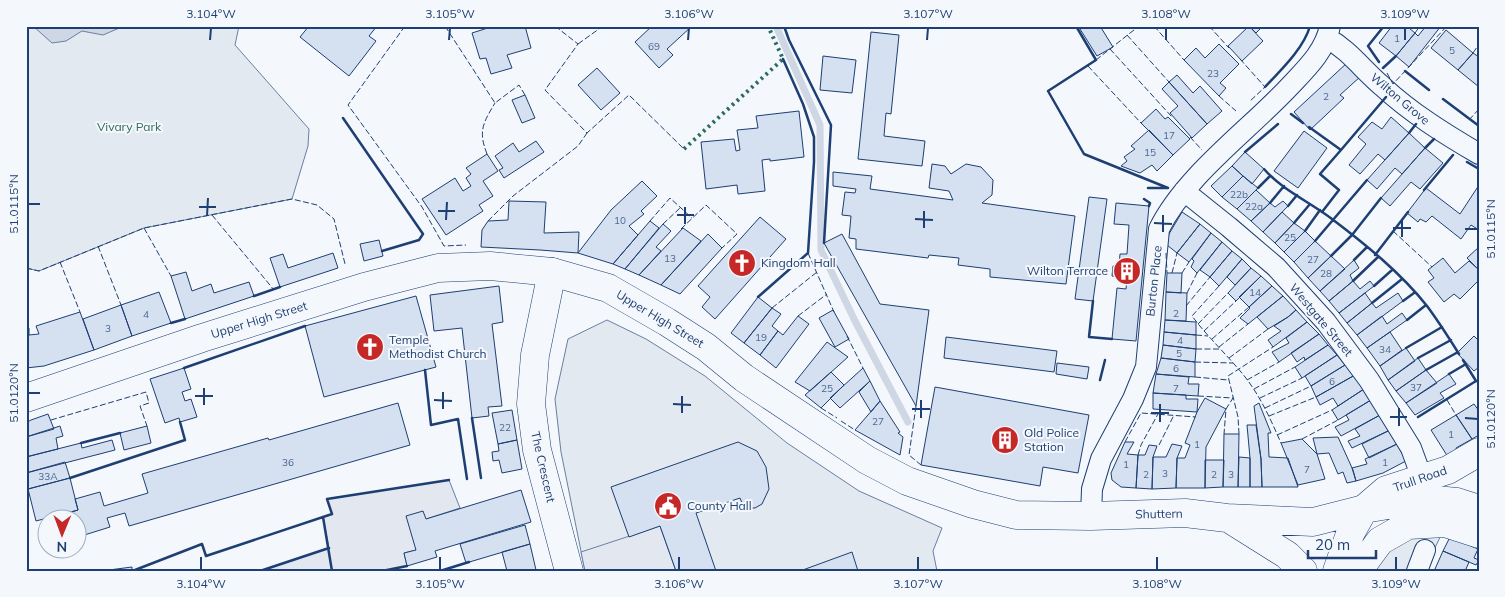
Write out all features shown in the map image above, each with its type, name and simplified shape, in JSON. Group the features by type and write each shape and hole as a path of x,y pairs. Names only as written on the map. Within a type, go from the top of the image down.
{"main road":[{"name":"Upper High Street","path":"26,398 202,338 364,287 438,268 490,266 552,272 608,288 667,322 706,347 744,378 867,460 907,481 973,504 1016,515 1091,516"},
{"name":"The Crescent","path":"552,272 535,356 531,404 537,450 569,571"},
{"name":"Trull Road","path":"1364,509 1386,490 1448,470 1479,452"},
{"name":"Shuttern","path":"1091,516 1185,513 1227,518 1313,522 1364,509 1424,499 1457,502 1479,509"},
{"path":"1337,571 1350,534 1364,509"},
{"path":"1227,518 1287,555 1303,571"},
{"path":"1358,571 1380,541 1408,524 1445,523 1479,534"}],"street":[{"name":"Wilton Grove","path":"1329,32 1382,86 1435,128 1479,154"},
{"name":"Burton Place","path":"1091,516 1092,489 1101,459 1133,399 1146,366 1159,229 1168,210 1184,191 1314,61 1329,32"},
{"name":"Westgate Street","path":"1184,191 1230,227 1276,267 1326,322 1369,380 1411,448 1422,478"},
{"path":"1417,571 1426,550"}],"green space":[{"name":"Vivary Park","path":"26,26 239,26 235,45 309,129 308,146 292,199 144,228 39,271 26,268"},
{"name":"County Hall","path":"607,320 646,339 705,376 787,443 859,491 942,528 933,551 937,571 585,571 561,452 555,399 568,339"},
{"path":"1442,533 1434,550 1407,571 1372,571 1394,547 1402,542 1410,538"}],"shaded area":[{"path":"33,26 124,26 103,35 82,31 66,41 52,43"},
{"path":"449,480 460,508 426,519 416,550 404,553 407,566 382,571 260,571 329,548 323,517 332,514 327,499"},
{"path":"660,526 676,571 585,571 581,552"}],"building":[{"path":"309,26 377,26 369,36 376,41 349,76 300,37"},
{"path":"494,26 525,26 531,48 507,55 512,68 491,74 486,58 480,59 472,33"},
{"path":"652,26 692,26 667,49 673,55 659,68 635,42"},
{"path":"1085,26 1100,26 1113,47 1097,56 1080,29"},
{"path":"1249,26 1263,26 1256,33"},
{"path":"1249,26 1263,41 1242,61 1228,46"},
{"path":"1392,26 1410,26 1409,28 1415,33 1396,56 1379,43"},
{"path":"1426,26 1441,26 1409,67 1396,56 1415,33 1418,36"},
{"path":"1446,30 1473,53 1458,70 1431,48"},
{"path":"871,32 899,35 891,114 886,113 884,136 925,141 922,166 858,159"},
{"path":"1219,44 1239,64 1220,83 1226,88 1219,96 1184,60 1196,48 1205,58"},
{"path":"1473,53 1479,57 1479,87 1458,70"},
{"path":"823,56 856,60 852,93 820,90"},
{"path":"1348,62 1361,76 1340,95 1344,98 1310,130 1294,112"},
{"path":"597,68 620,93 601,110 578,85"},
{"path":"1177,75 1193,93 1200,86 1222,111 1207,124 1169,82"},
{"path":"1169,82 1207,124 1192,138 1170,113 1178,106 1162,89"},
{"path":"525,95 535,118 522,123 512,100"},
{"path":"1156,109 1165,119 1168,117 1190,139 1173,155 1141,123"},
{"path":"799,111 804,157 770,161 770,159 762,160 765,191 738,194 737,185 706,189 701,142 734,139 736,151 740,150 737,130 758,128 756,116"},
{"path":"1391,117 1409,133 1385,160 1378,154 1360,174 1349,165 1366,144 1358,137 1372,122 1382,129"},
{"path":"1149,130 1173,155 1157,171 1152,165 1140,173 1121,166 1127,161 1124,157 1135,149 1131,146"},
{"path":"1304,131 1327,148 1298,188 1274,171"},
{"path":"1409,133 1425,148 1402,174 1395,168 1377,189 1367,180"},
{"path":"536,141 544,152 504,178 499,170 503,168 495,156 513,143 519,152"},
{"path":"1425,148 1443,163 1420,189 1411,182 1390,206 1381,198"},
{"path":"1245,152 1264,169 1252,184 1232,166"},
{"path":"487,154 498,171 483,181 493,196 479,205 483,211 446,235 422,199 455,178 463,191 471,186 466,178 471,174 466,168"},
{"path":"932,164 945,166 951,174 966,164 981,167 993,180 992,195 982,203 1075,216 1066,284 990,277 990,269 958,265 959,258 929,255 928,258 856,249 856,239 849,238 851,216 842,215 845,192 855,193 856,189 833,186 833,172 872,176 870,189 953,200 949,191 929,188"},
{"path":"1232,166 1243,176 1222,197 1211,186"},
{"path":"1243,176 1258,188 1237,209 1222,197"},
{"path":"642,181 657,196 641,211 644,214 629,226 638,235 613,264 578,253 611,210"},
{"path":"1479,185 1479,230 1471,225 1461,239 1432,216 1426,222 1420,219 1418,222 1407,213 1426,188 1460,214"},
{"path":"1256,190 1270,203 1251,221 1237,209"},
{"path":"1089,197 1107,199 1093,301 1075,299"},
{"path":"509,201 546,202 544,233 579,232 578,253 481,247 482,230 488,221 508,220"},
{"path":"1283,201 1288,206 1263,232 1251,221 1270,203 1275,207"},
{"name":"Wilton Terrace","path":"1116,203 1149,206 1136,341 1112,339 1117,288 1126,289 1127,278 1112,276 1113,266 1119,266 1120,254 1127,254 1129,225 1114,224"},
{"path":"1182,212 1200,224 1177,253 1167,245 1169,234"},
{"path":"1282,212 1294,223 1275,243 1263,232"},
{"name":"Kingdom Hall","path":"760,217 786,239 715,319 702,307 710,297 698,286"},
{"path":"650,221 659,228 625,269 613,264"},
{"path":"1294,223 1305,231 1284,252 1275,243"},
{"path":"663,224 671,231 656,247 661,251 639,275 625,269"},
{"path":"1200,224 1211,233 1189,262 1177,253"},
{"path":"683,228 701,241 661,285 639,275"},
{"path":"1305,231 1315,241 1294,262 1284,252"},
{"path":"1211,233 1222,242 1197,273 1191,267 1194,261 1192,259"},
{"path":"708,234 722,248 680,294 661,285"},
{"path":"842,234 880,304 929,310 916,406 824,243"},
{"path":"379,240 383,256 364,261 360,244"},
{"path":"1315,241 1331,256 1308,278 1294,262"},
{"path":"1222,242 1232,251 1210,277 1200,270"},
{"path":"1479,247 1479,270 1467,258"},
{"path":"1232,251 1242,259 1219,286 1210,277"},
{"path":"333,253 338,268 280,287 270,258 283,254 288,268"},
{"path":"1331,256 1345,269 1320,291 1308,278"},
{"path":"1443,258 1455,273 1469,261 1479,270 1479,280 1460,299 1454,294 1444,302 1428,282 1434,278 1428,270"},
{"path":"1242,259 1251,268 1235,285 1227,277"},
{"path":"1354,260 1359,268 1350,275 1353,281 1329,301 1320,291"},
{"path":"1251,268 1261,276 1236,301 1228,293"},
{"path":"186,272 192,291 211,284 214,293 249,282 254,296 185,319 171,276"},
{"path":"1167,273 1182,273 1181,293 1166,292"},
{"path":"1261,276 1272,286 1249,307 1239,297"},
{"path":"1353,281 1360,289 1370,281 1374,286 1339,313 1329,301"},
{"path":"499,286 503,322 492,324 502,406 488,407 489,416 472,418 462,328 434,331 430,295"},
{"path":"1272,286 1283,296 1248,324 1240,318 1249,307"},
{"path":"159,292 171,323 132,336 121,305"},
{"path":"1166,292 1187,293 1186,321 1165,320"},
{"path":"1365,293 1372,303 1347,323 1339,313"},
{"path":"1398,293 1403,301 1357,335 1347,323 1372,303 1376,308"},
{"name":"Temple Methodist Church","path":"416,296 436,367 324,397 305,326"},
{"path":"1283,296 1296,310 1268,329 1257,317"},
{"path":"758,297 772,308 744,343 731,333"},
{"path":"121,305 132,336 94,350 83,319"},
{"path":"772,308 781,314 772,326 778,331 760,355 744,343"},
{"path":"833,310 849,339 835,347 819,318"},
{"path":"1296,310 1307,322 1273,347 1268,340 1281,331 1274,326"},
{"path":"80,312 94,350 44,366 26,368 26,326 29,328 29,335 39,334 36,326"},
{"path":"1402,313 1407,320 1367,348 1357,335 1382,316 1387,324"},
{"path":"798,316 809,324 776,368 760,355 778,331 783,335"},
{"path":"1165,320 1196,322 1196,335 1164,332"},
{"path":"1307,322 1319,334 1279,362 1272,352 1289,343 1286,338"},
{"path":"1164,332 1196,335 1196,349 1163,345"},
{"path":"1390,332 1402,350 1380,366 1367,348"},
{"path":"1319,334 1328,345 1305,360 1304,357 1297,362 1291,353"},
{"path":"1474,336 1479,341 1479,367 1474,371 1457,353"},
{"path":"946,337 1057,351 1054,372 944,358"},
{"path":"827,342 848,357 810,391 795,382"},
{"path":"1163,345 1196,349 1195,362 1161,358"},
{"path":"1328,345 1337,355 1302,378 1295,367"},
{"path":"1406,348 1415,361 1388,380 1380,366"},
{"path":"1337,355 1345,365 1311,386 1305,376"},
{"path":"1161,358 1195,362 1195,377 1156,374"},
{"path":"1418,358 1426,370 1396,391 1388,380"},
{"path":"1057,363 1089,367 1087,379 1056,374"},
{"path":"1345,365 1355,375 1316,397 1311,386"},
{"path":"184,368 191,389 182,392 185,401 191,399 197,417 180,422 179,418 165,423 150,379"},
{"path":"863,368 870,381 840,408 830,398"},
{"path":"1426,370 1437,383 1406,403 1396,391"},
{"path":"831,372 844,385 821,408 805,395"},
{"path":"1156,374 1189,377 1188,384 1199,384 1198,396 1153,393"},
{"path":"1449,374 1456,384 1440,393 1444,398 1415,415 1406,403"},
{"path":"1355,375 1364,389 1338,406 1333,398 1320,405 1316,397"},
{"path":"870,381 880,401 871,412 859,392"},
{"name":"Old Police Station","path":"935,387 1089,415 1078,473 1043,467 1040,486 921,465"},
{"path":"1364,389 1371,400 1338,420 1332,410"},
{"path":"1153,393 1186,395 1186,399 1198,399 1197,412 1153,409"},
{"path":"1205,398 1226,409 1206,447 1205,488 1176,488 1177,458 1185,458 1190,445 1185,443 1197,412"},
{"path":"1371,400 1380,415 1341,436 1335,427 1349,420 1346,415"},
{"path":"880,401 900,432 898,433 903,437 900,455 855,430"},
{"path":"398,403 410,445 129,526 125,513 107,518 110,527 88,534 88,510 78,510 75,499 100,492 104,506 148,493 142,474 268,438 269,440"},
{"path":"1259,403 1271,433 1268,433 1269,457 1288,458 1298,487 1262,487 1261,459 1254,406"},
{"path":"1474,404 1479,411 1479,435 1472,439 1456,415"},
{"path":"512,410 517,440 498,444 492,413"},
{"path":"48,414 54,429 26,437 26,423"},
{"path":"1380,415 1390,430 1352,448 1348,441 1360,436 1355,429"},
{"path":"1456,415 1472,439 1456,448 1457,452 1448,457 1431,430"},
{"path":"1247,425 1256,425 1261,459 1262,487 1250,487"},
{"path":"60,426 63,436 56,438 58,449 26,457 26,437"},
{"path":"147,426 151,443 124,450 120,433"},
{"path":"1390,430 1397,444 1369,458 1362,444"},
{"path":"1224,434 1239,434 1238,487 1223,487"},
{"path":"1338,437 1356,481 1347,483 1343,472 1338,474 1329,453 1317,454 1313,438"},
{"path":"1302,439 1317,454 1325,479 1298,485 1281,443"},
{"path":"112,440 115,450 26,473 26,457 81,443 82,448"},
{"path":"517,440 522,469 502,473 499,460 493,461 492,452 499,451 498,444"},
{"name":"County Hall","path":"738,442 757,451 766,467 769,489 762,504 755,508 744,508 740,498 696,513 716,571 676,571 660,526 629,537 611,487"},
{"path":"1125,442 1134,442 1127,454 1138,455 1136,488 1121,487 1112,480 1111,473"},
{"path":"1172,444 1182,446 1177,458 1176,488 1152,489 1153,457 1166,457"},
{"path":"1397,444 1406,461 1383,473 1356,481 1352,468 1367,464 1365,459"},
{"path":"1149,445 1157,446 1153,457 1152,489 1136,488 1138,455 1145,455"},
{"path":"1239,457 1250,458 1250,487 1238,487"},
{"path":"1205,460 1224,460 1223,487 1205,488"},
{"path":"65,462 70,478 28,489 26,473"},
{"path":"70,478 78,510 38,510 38,520 36,521 28,489"},
{"path":"521,490 531,522 435,551 437,557 407,566 404,553 416,550 406,516 423,511 426,519"},
{"path":"525,525 530,544 466,563 460,544"},
{"path":"1450,537 1478,549 1474,558 1479,560 1476,565 1443,551"},
{"path":"530,544 536,570 507,571 502,552"},
{"path":"1443,551 1469,562 1466,569 1469,571 1439,571 1435,569"},
{"path":"852,552 858,571 800,571"},
{"path":"132,567 132,571 101,571"}],"waterway":[{"path":"776,26 820,125 821,250 855,321 908,422"}],"hedge":[{"path":"684,149 783,59 768,26"}],"fence":[{"path":"405,26 348,105 422,207 444,246 466,245"},
{"path":"445,26 495,103 519,85 525,95"},
{"path":"555,26 578,44 545,90 587,133 629,95 684,149"},
{"path":"578,44 603,26"},
{"path":"1096,60 1139,26"},
{"path":"1154,26 1184,60"},
{"path":"1209,26 1229,48"},
{"path":"1415,33 1420,26"},
{"path":"1387,73 1393,84 1447,26"},
{"path":"1127,35 1169,82"},
{"path":"1473,53 1479,44"},
{"path":"1110,49 1172,117"},
{"path":"1240,59 1265,87 1249,102"},
{"path":"1088,66 1141,123"},
{"path":"1219,96 1236,111"},
{"path":"487,154 482,133 487,116 495,103"},
{"path":"1469,120 1479,109"},
{"path":"488,221 513,196 578,146 587,133"},
{"path":"1190,137 1202,150"},
{"path":"650,221 670,198 692,218"},
{"path":"26,268 39,271 144,228 292,199 317,205 334,219 345,264"},
{"path":"681,229 706,205 737,234 722,248"},
{"path":"663,224 680,208"},
{"path":"212,215 274,290"},
{"path":"144,228 171,276"},
{"path":"1393,231 1432,267"},
{"path":"98,246 121,305"},
{"path":"808,253 834,312"},
{"path":"1166,253 1167,273"},
{"path":"1172,273 1177,253"},
{"path":"60,262 80,312"},
{"path":"1182,273 1189,262"},
{"path":"772,308 817,272"},
{"path":"1187,293 1197,273"},
{"path":"1186,306 1210,277"},
{"path":"1219,286 1192,316 1253,388 1264,406 1281,443"},
{"path":"1198,324 1228,293"},
{"path":"798,316 827,294"},
{"path":"1204,331 1236,301"},
{"path":"1212,339 1249,307"},
{"path":"1219,347 1248,324"},
{"path":"1229,358 1268,329"},
{"path":"1196,335 1208,336"},
{"path":"847,336 863,368"},
{"path":"1239,434 1238,417 1228,376 1273,347"},
{"path":"1196,349 1221,349"},
{"path":"1195,362 1233,363"},
{"path":"1247,380 1279,362"},
{"path":"1254,389 1295,367"},
{"path":"1195,377 1228,380"},
{"path":"1260,398 1302,378"},
{"path":"1476,381 1479,385"},
{"path":"1265,408 1311,386"},
{"path":"51,420 146,392 149,403 140,406 147,426"},
{"path":"1198,396 1233,398 1226,409 1224,434"},
{"path":"1269,416 1316,397"},
{"path":"1447,400 1456,415"},
{"path":"916,406 909,455 921,465"},
{"path":"821,408 837,418"},
{"path":"1277,435 1332,410"},
{"path":"1125,442 1141,413 1196,417"},
{"path":"1138,455 1141,445 1158,414"},
{"path":"1159,445 1174,415"},
{"path":"1302,439 1338,420"},
{"path":"841,421 855,430"}],"wall":[{"path":"784,26 831,125 824,243"},
{"path":"1076,26 1096,60 1048,91 1084,154 1168,188 1148,188"},
{"path":"1265,87 1285,66 1303,42 1310,26"},
{"path":"1379,62 1368,46 1384,26"},
{"path":"1383,68 1396,56"},
{"path":"758,297 808,253 814,137 803,104 783,59"},
{"path":"1405,71 1429,90"},
{"path":"1341,150 1386,97"},
{"path":"1443,99 1479,126"},
{"path":"1291,114 1303,123"},
{"path":"343,118 423,234 419,240 382,251"},
{"path":"1245,152 1278,124"},
{"path":"1409,133 1416,124"},
{"path":"1309,127 1341,150 1320,174 1339,190 1322,212"},
{"path":"1425,148 1434,139"},
{"path":"1424,190 1453,155"},
{"path":"1467,162 1479,169"},
{"path":"1264,169 1296,196 1324,213 1370,249 1394,271 1427,306 1459,354"},
{"path":"1258,188 1270,176"},
{"path":"1315,241 1367,180"},
{"path":"1270,203 1284,186"},
{"path":"1288,206 1297,195"},
{"path":"1331,256 1352,235 1381,198"},
{"path":"1144,199 1150,203 1149,206"},
{"path":"1294,223 1310,204"},
{"path":"1305,231 1320,210"},
{"path":"1375,255 1408,212"},
{"path":"1354,260 1367,247"},
{"path":"1353,281 1378,257"},
{"path":"1374,286 1392,270"},
{"path":"1372,303 1402,279"},
{"path":"254,296 280,287"},
{"path":"1403,301 1414,293"},
{"path":"1093,301 1089,337 1112,339"},
{"path":"1407,320 1426,305"},
{"path":"171,323 185,319"},
{"path":"184,368 305,326"},
{"path":"1406,348 1442,327"},
{"path":"1418,358 1451,340"},
{"path":"1426,370 1458,352"},
{"path":"1100,380 1105,360"},
{"path":"1418,417 1476,381 1463,360"},
{"path":"1449,374 1466,364"},
{"path":"425,370 431,425 458,419 467,479"},
{"path":"472,418 481,478"},
{"path":"70,478 185,440 180,422"},
{"path":"81,443 120,433"},
{"path":"135,570 202,544 206,556 332,514 327,499 449,480"},
{"path":"323,517 332,571"},
{"path":"260,571 329,548"},
{"path":"440,571 469,562"},
{"path":"382,571 407,566"}],"place":[{"name":"Kingdom Hall","path":"742,263"},
{"name":"Wilton Terrace","path":"1127,271"},
{"name":"Temple Methodist Church","path":"370,347"},
{"name":"Old Police Station","path":"1005,440"},
{"name":"County Hall","path":"668,506"}]}
